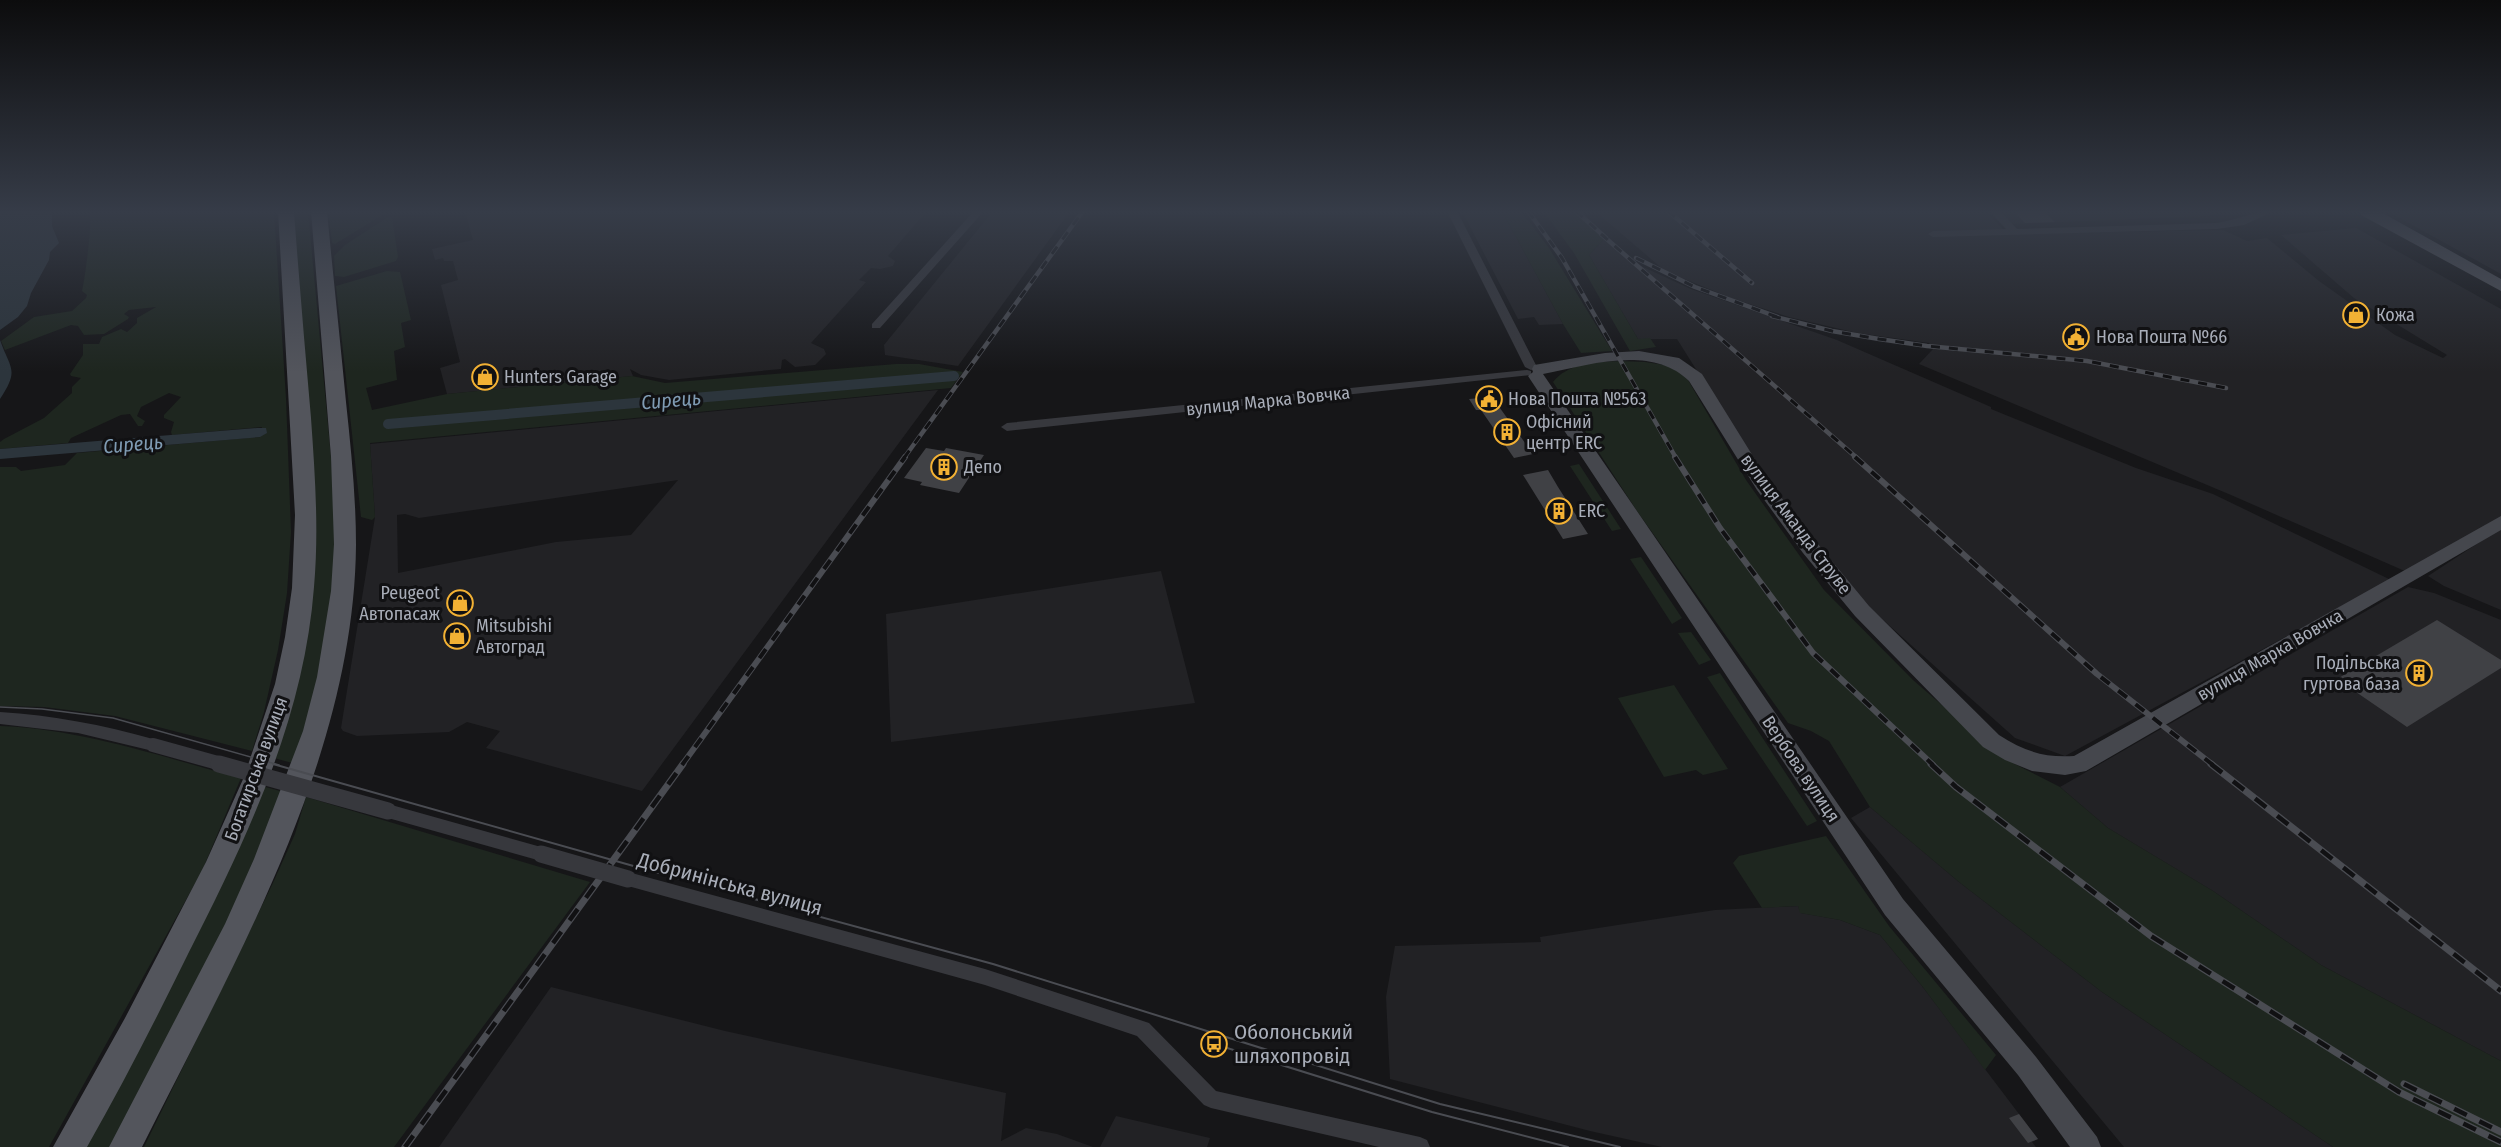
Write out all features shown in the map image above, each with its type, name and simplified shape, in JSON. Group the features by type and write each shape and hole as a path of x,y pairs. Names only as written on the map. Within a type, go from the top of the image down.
{"main road":[{"name":"Богатирська вулиця","path":"69,1147 145,1010 220,863 269,745 284,697 303,589 305,529 305,481 290,265"},
{"path":"124,1147 235,932 268,859 316,731 329,677 342,591 345,544 340,457 323,265"},
{"path":"2463,265 2501,286"},
{"path":"2475,265 2501,279"},
{"name":"вулиця Аманда Струве","path":"1534,371 1595,359 1631,357 1670,360 1685,367 1695,378 1763,486 1862,611 1991,741 2012,755 2033,763"},
{"name":"Вербова вулиця","path":"1534,371 1894,907 2027,1066 2087,1147"},
{"name":"вулиця Марка Вовчка","path":"2033,763 2054,768 2078,765 2501,522"}],"street":[{"path":"876,326 931,265"},
{"name":"Вербова вулиця","path":"1479,265 1534,371"},
{"name":"вулиця Марка Вовчка","path":"1008,428 1534,371"},
{"name":"Добринінська вулиця","path":"0,718 33,719 101,730 985,977 1143,1029 1211,1099 1420,1147"}],"shaded area":[{"path":"87,265 277,265 291,532 287,593 278,650 264,712 252,751 115,716 44,707 0,706 0,467 16,467 21,471 65,465 77,453 260,437 262,427 172,435 174,422 164,418 164,415 181,397 169,393 141,407 137,416 145,421 142,426 138,426 130,414 121,415 71,438 68,443 0,449 0,442 44,418 72,393 72,387 81,378 70,374 83,355 83,344 99,344 102,337 121,329 127,332 137,323 137,318 156,307 129,310 124,314 129,317 128,319 104,334 84,335 78,326 71,325 5,350 1,341 34,317 72,311 86,298 87,295 82,291"},
{"path":"297,265 313,265 337,522 328,642 296,764 274,758 312,586"},
{"path":"334,265 385,265 344,277 335,276"},
{"path":"454,265 894,265 880,269 871,268 859,280 866,282 811,343 824,349 826,354 815,365 795,367 785,359 782,360 781,369 669,380 641,375 630,369 633,376 447,394 440,368 460,362 441,285 458,280"},
{"path":"949,265 1031,265 958,366 885,355 884,345"},
{"path":"1490,265 1531,265 1563,324 1539,325 1534,317 1518,319"},
{"path":"1531,265 1559,265 1612,351 1581,353"},
{"path":"1581,265 1595,265 1638,339 1650,338 1656,347 1630,351"},
{"path":"1595,265 1639,265 1691,289 1837,340 1991,407 1991,409 2136,468 2213,494 2391,580 2065,756 2015,738 1854,594 1768,484 1677,339 1638,339"},
{"path":"1657,265 2299,265 2395,335 2443,358 2447,355 2354,298 2315,265 2421,265 2501,309 2501,519 2407,572 2231,495 1919,364 1933,349 1929,343 1857,333 1789,317 1731,298 1665,271"},
{"path":"2484,265 2501,265 2501,274"},
{"path":"387,271 400,272 411,320 401,323 405,347 394,351 397,380 366,388 372,410 447,394 632,376 665,383 896,364 919,364 963,372 951,388 370,443 375,517 372,520 361,517 336,286"},
{"path":"1609,361 1645,362 1671,366 1688,380 1746,480 1824,590 1913,680 2003,758 2060,787 2108,828 2213,891 2321,965 2501,1061 2501,1147 2333,1147 2102,992 1959,882 1870,807 1829,741 1811,731 1788,723 1637,511 1553,382 1561,374 1583,364"},
{"path":"938,390 642,791 486,748 500,731 467,722 449,732 357,736 343,731 341,728 375,517 370,444","holes":["678,480 631,535 556,542 398,573 397,515 405,514 419,518"]},
{"path":"1579,464 1621,529 1612,531 1570,466"},
{"path":"2501,528 2501,610 2444,586 2428,576"},
{"path":"1641,557 1682,618 1672,624 1630,559"},
{"path":"1161,571 1195,703 891,742 886,614"},
{"path":"2408,587 2434,593 2501,620 2501,1061 2321,965 2213,891 2108,828 2060,787"},
{"path":"1691,632 1711,660 1699,665 1678,633"},
{"path":"1720,673 1817,821 1807,826 1707,677"},
{"path":"1674,685 1728,769 1703,775 1696,770 1664,777 1618,698"},
{"path":"0,726 31,728 91,738 241,778 202,871 49,1147 0,1147"},
{"path":"262,786 287,793 255,869 112,1147 82,1147"},
{"path":"306,797 590,882 394,1147 144,1147 272,885 295,834"},
{"path":"1870,807 1959,882 2102,992 2333,1147 2124,1147 1851,818"},
{"path":"1826,836 1889,926 1996,1055 1985,1070 1922,986 1880,935 1840,920 1800,913 1798,906 1762,908 1733,863 1739,856"},
{"path":"1798,906 1801,913 1840,920 1880,935 1922,986 2038,1139 2032,1142 2036,1147 1662,1147 1590,1131 1390,1079 1386,997 1395,946 1541,942 1540,937 1715,910"},
{"path":"551,987 725,1031 1006,1093 1001,1141 1026,1128 1057,1134 1093,1147 439,1147"},
{"path":"1116,1116 1210,1138 1207,1147 1100,1147"}],"water":[{"path":"0,265 47,265 31,293 27,306 18,317 0,330"},
{"path":"0,340 10,364 11,375 0,399"},
{"path":"266,428 267,433 260,437 250,438 0,459 0,449"}],"building":[{"name":"Офісний центр ERC","path":"1492,397 1533,454 1514,458 1481,410 1476,410 1469,399"},
{"name":"Депо","path":"926,448 944,451 946,448 984,455 959,493 920,485 922,482 904,478"},
{"name":"ERC","path":"1548,470 1588,534 1563,539 1523,475"},
{"name":"Подільська гуртова база","path":"2437,620 2501,660 2501,668 2407,727 2337,679"},
{"path":"2019,1114 2038,1139 2028,1143 2009,1118"}],"waterway":[{"name":"Сирець","path":"388,424 954,376"}],"tram line":[{"path":"0,707 42,709 113,718 279,765"},
{"path":"273,764 637,867 993,964 1440,1104 1620,1147"},
{"path":"1208,1042 1432,1112 1568,1147"}],"railway":[{"path":"904,458 1044,265"},
{"path":"1566,265 1676,458"},
{"path":"1636,265 1857,458"},
{"path":"1649,265 1695,287 1780,318"},
{"path":"1730,265 1752,283"},
{"path":"1772,316 1780,318"},
{"path":"1780,318 1832,331 1879,339 1927,346 2087,361 2226,388"},
{"path":"682,765 905,457"},
{"path":"1675,457 1720,528 1813,653 1933,765"},
{"path":"1855,457 2097,674 2213,765"},
{"path":"405,1147 683,764"},
{"path":"1931,764 1956,787 2151,936 2399,1092 2501,1142"},
{"path":"2211,764 2501,991"},
{"path":"2404,1084 2501,1132"}],"place":[{"name":"Кожа","path":"2356,315"},
{"name":"Нова Пошта №66","path":"2076,337"},
{"name":"Hunters Garage","path":"485,377"},
{"name":"Нова Пошта №563","path":"1489,399"},
{"name":"Офісний центр ERC","path":"1507,432"},
{"name":"Депо","path":"944,467"},
{"name":"ERC","path":"1559,511"},
{"name":"Peugeot Автопасаж","path":"460,603"},
{"name":"Mitsubishi Автоград","path":"457,636"},
{"name":"Подільська гуртова база","path":"2419,673"},
{"name":"Оболонський шляхопровід","path":"1214,1044"}]}
